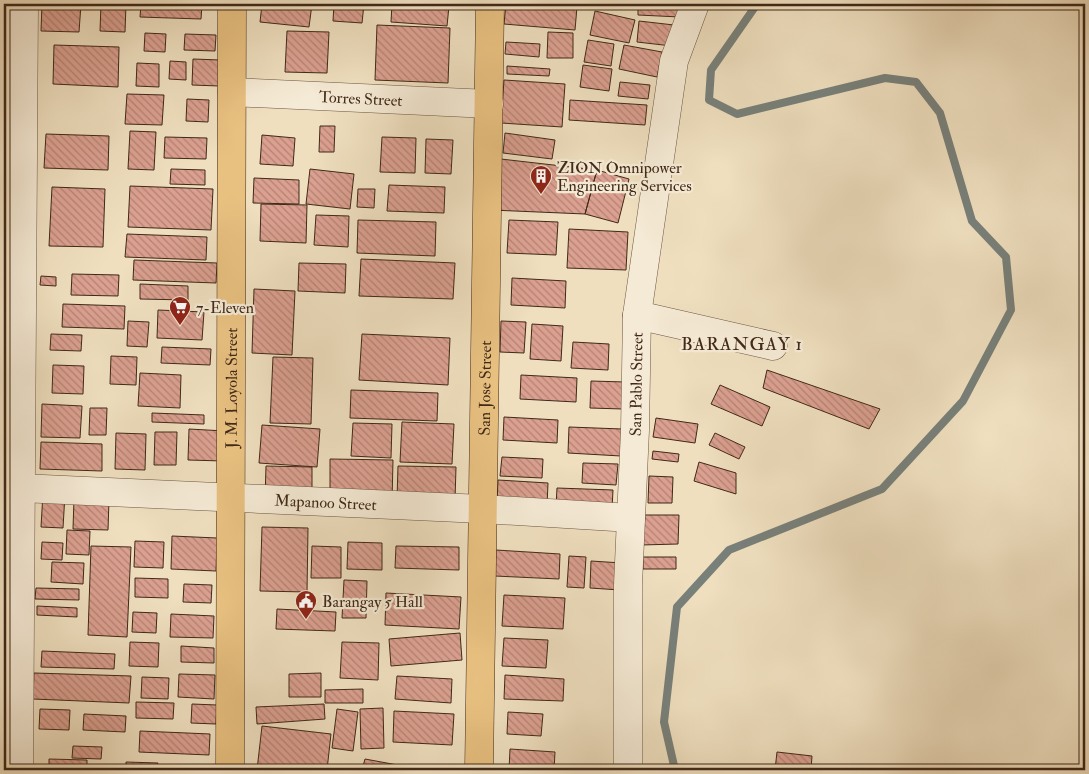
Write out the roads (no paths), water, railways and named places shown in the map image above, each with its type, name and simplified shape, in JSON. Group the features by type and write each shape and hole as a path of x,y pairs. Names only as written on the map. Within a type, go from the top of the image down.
{"main road":[{"name":"J. M. Loyola Street","path":"230,770 232,4"},
{"name":"San Jose Street","path":"480,770 490,4"}],"street":[{"path":"19,770 24,4"},
{"name":"San Pablo Street","path":"628,770 628,585 636,430 637,315 674,61 695,4"},
{"name":"Torres Street","path":"232,92 489,104"},
{"path":"637,315 773,346"},
{"name":"Mapanoo Street","path":"21,488 482,509 631,518"}],"waterway":[{"path":"675,770 664,722 677,607 729,550 882,489 963,401 1011,310 1006,257 972,221 940,113 916,82 885,78 737,114 709,100 711,70 757,4"}],"place":[{"name":"ZION Omnipower Engineering Services","path":"541,195"},
{"name":"7-Eleven","path":"180,326"},
{"name":"Barangay 5 Hall","path":"306,620"}],"district":[{"name":"BARANGAY 1","path":"742,344"}]}
